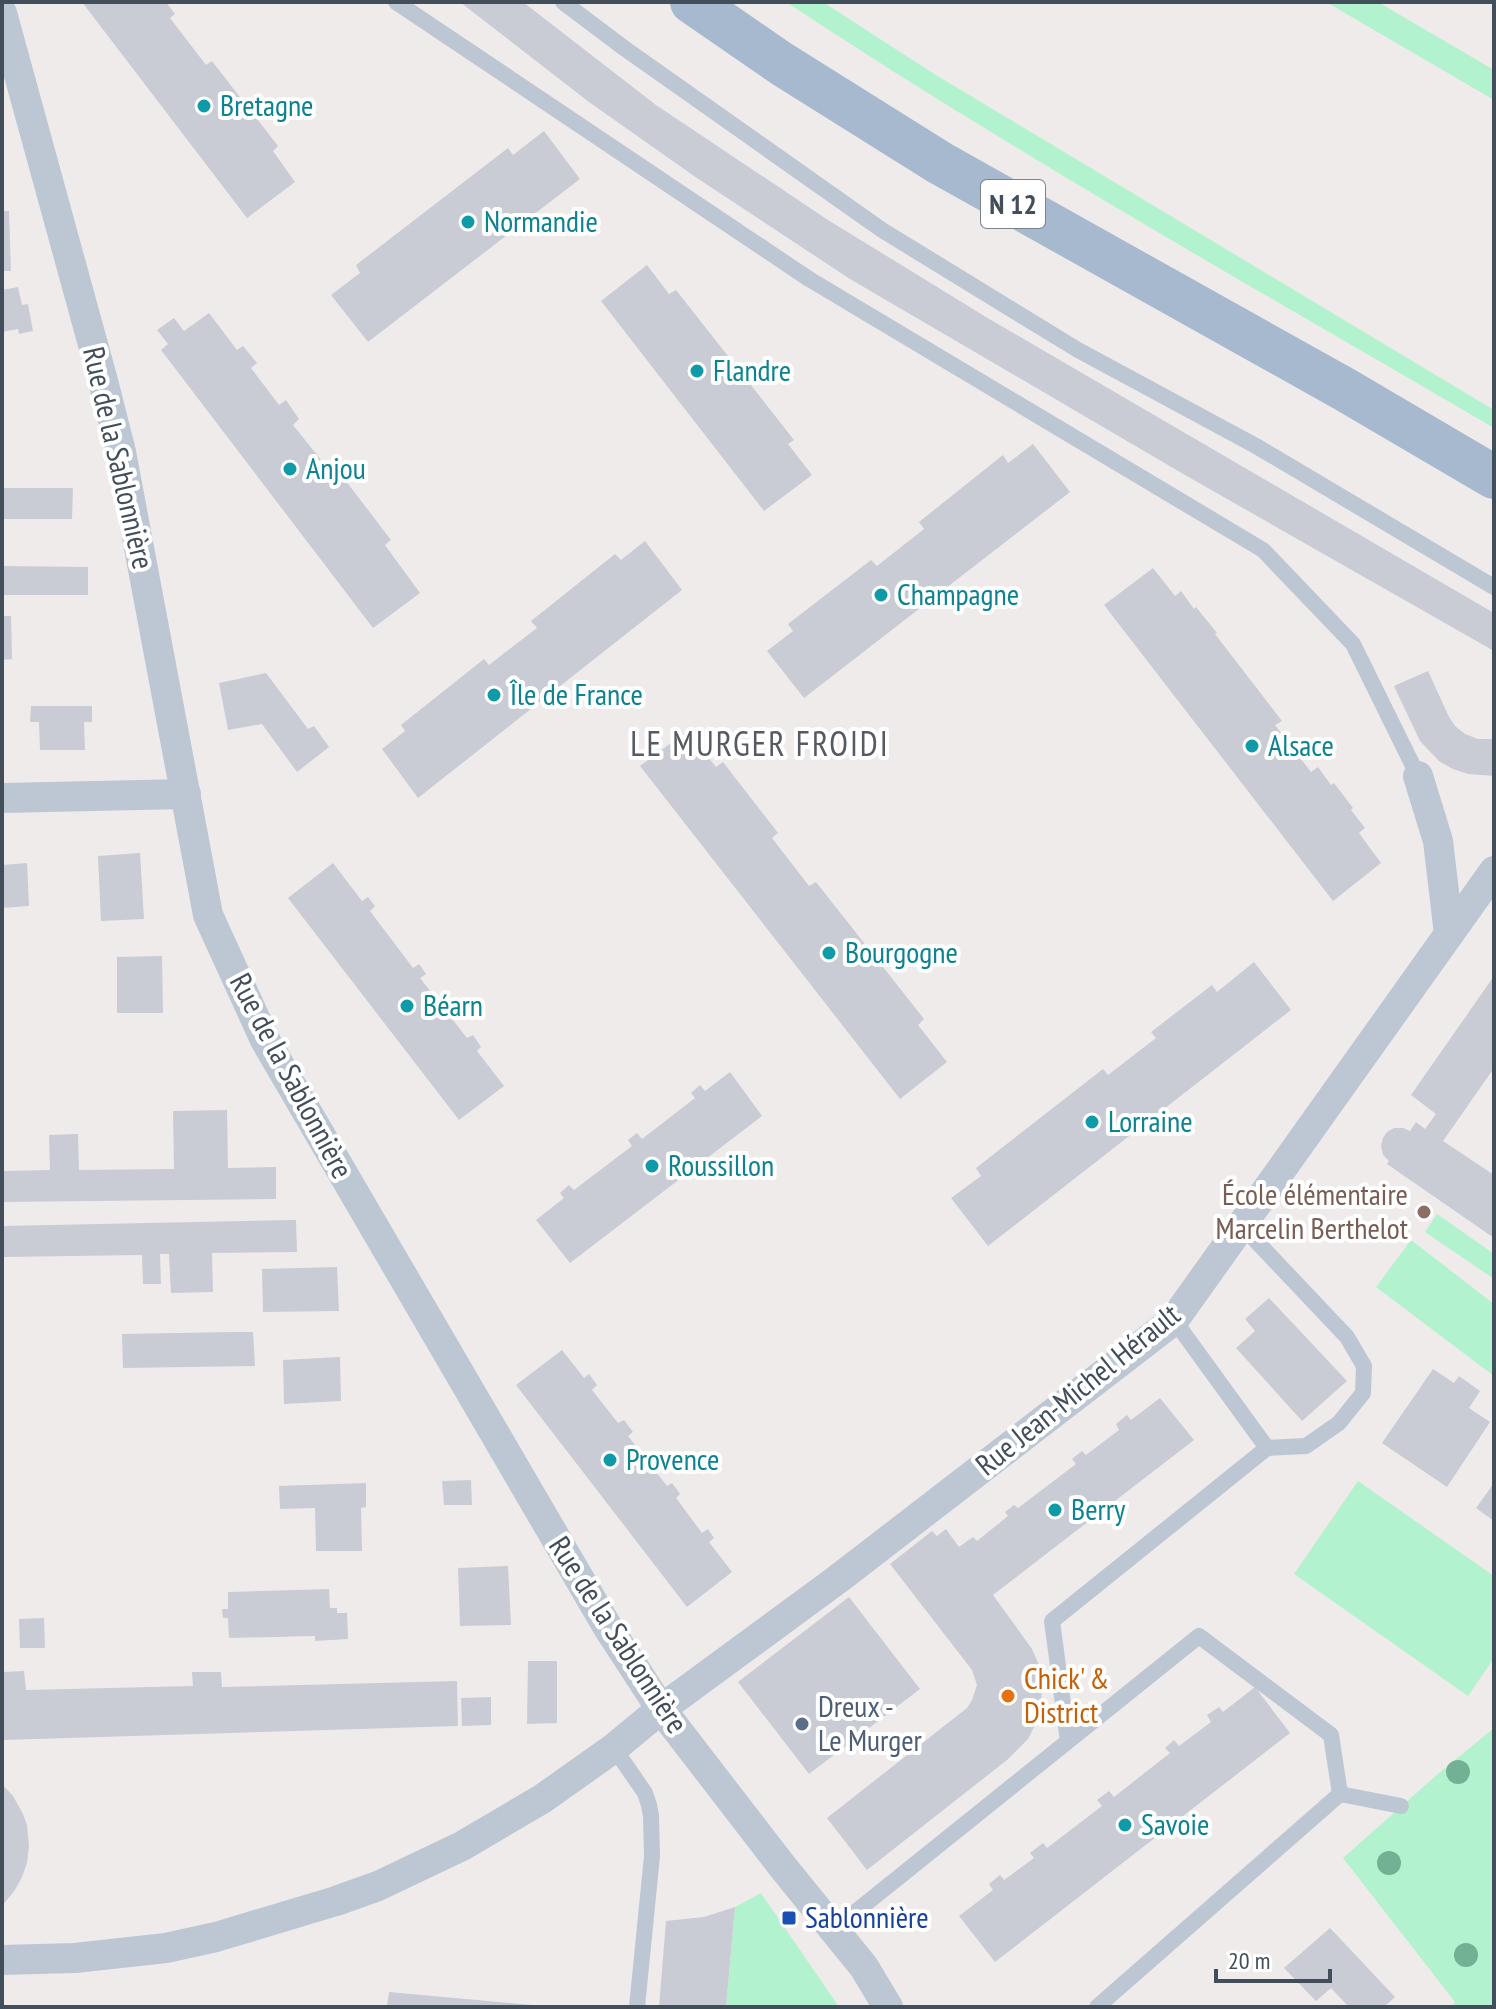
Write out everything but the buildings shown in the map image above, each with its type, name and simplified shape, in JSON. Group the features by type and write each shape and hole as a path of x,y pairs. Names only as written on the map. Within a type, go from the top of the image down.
{"main road":[{"name":"N 12","path":"692,2 782,64 940,163 1344,389 1494,477"}],"street":[{"name":"Rue de la Sablonnière","path":"2,13 121,452 208,915 265,1040 607,1626 661,1709 864,1967 888,2007"},
{"path":"1418,776 1438,841 1449,934"},
{"path":"2,798 186,794"},
{"name":"Rue Jean-Michel Hérault","path":"2,1960 75,1958 166,1948 216,1937 336,1901 391,1880 462,1846 542,1799 614,1748 661,1709 838,1579 1174,1320 1494,871"}],"lane":[{"path":"396,2 809,279 1263,550 1353,644 1418,776"},
{"path":"563,2 882,230 1078,350 1256,446 1494,587"},
{"path":"1068,1741 1052,1621 1267,1448 1306,1446 1339,1423 1363,1393 1364,1366 1347,1337 1241,1225"},
{"path":"1174,1320 1267,1448"},
{"path":"833,1930 1199,1636 1331,1735 1340,1794"},
{"path":"614,1748 638,1780 651,1816 652,1856 637,2007"},
{"path":"1340,1794 1401,1806"},
{"path":"1097,2007 1340,1794"}],"green space":[{"path":"786,2 823,2 931,72 1494,410 1494,428 1048,167"},
{"path":"1326,2 1378,2 1494,70 1494,100"},
{"path":"1437,1214 1494,1254 1494,1279 1425,1232"},
{"path":"1411,1240 1494,1304 1494,1376 1376,1287"},
{"path":"1358,1481 1494,1576 1494,1658 1468,1696 1294,1574"},
{"path":"1494,1728 1494,2007 1451,2007 1455,2002 1343,1858"},
{"path":"761,1893 839,2007 726,2007 735,1907"}],"place":[{"name":"Bretagne","path":"204,106"},
{"name":"Normandie","path":"468,222"},
{"name":"Flandre","path":"697,371"},
{"name":"Anjou","path":"290,469"},
{"name":"Champagne","path":"881,595"},
{"name":"Île de France","path":"494,695"},
{"name":"Alsace","path":"1252,746"},
{"name":"Bourgogne","path":"829,953"},
{"name":"Béarn","path":"407,1006"},
{"name":"Lorraine","path":"1092,1122"},
{"name":"Roussillon","path":"652,1166"},
{"name":"École élémentaire Marcelin Berthelot","path":"1424,1212"},
{"name":"Provence","path":"610,1460"},
{"name":"Berry","path":"1055,1510"},
{"name":"Chick' & District","path":"1008,1696"},
{"name":"Dreux - Le Murger","path":"802,1724"},
{"name":"Savoie","path":"1125,1825"},
{"name":"Sablonnière","path":"789,1918"}],"district":[{"name":"LE MURGER FROIDI","path":"760,744"}]}
